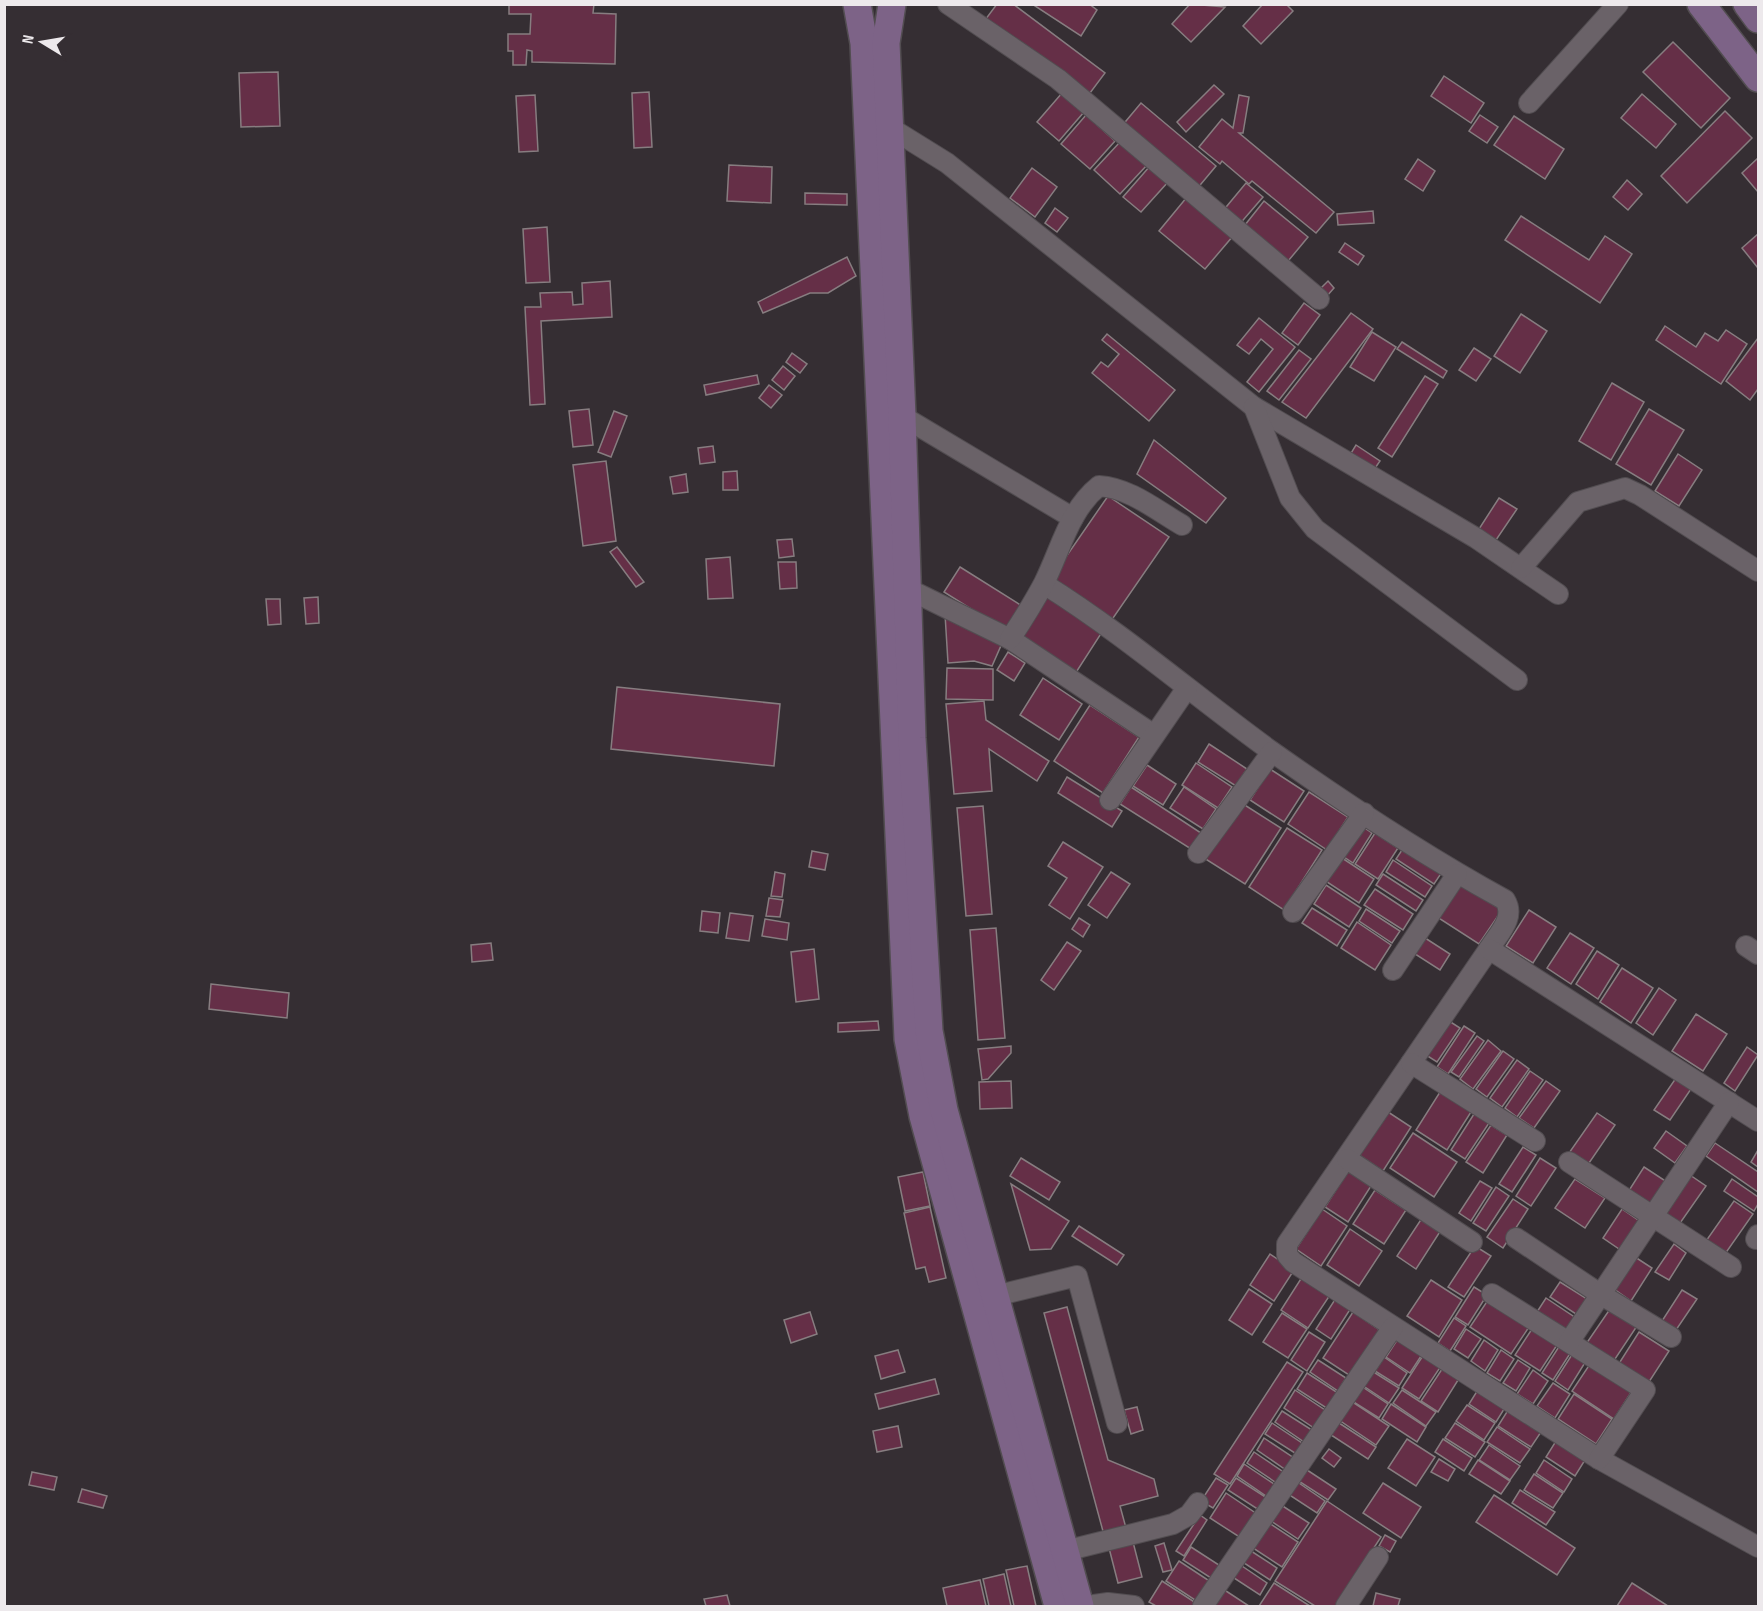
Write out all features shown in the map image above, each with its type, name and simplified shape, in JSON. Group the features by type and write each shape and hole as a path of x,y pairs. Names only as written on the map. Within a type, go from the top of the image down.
{"main road":[{"path":"857,4 875,43"},
{"path":"862,4 875,43 890,127 902,416 896,586 912,738 929,1031 944,1110 1080,1606"},
{"path":"884,4 875,43 896,586 908,1039 923,1116 1058,1606"},
{"path":"875,43 892,4"},
{"path":"1701,4 1758,78"},
{"path":"1747,4 1758,19"}],"street":[{"path":"948,4 1058,79 1319,299"},
{"path":"1529,103 1618,4"},
{"path":"890,127 947,163 1254,407 1476,538 1558,594"},
{"path":"1254,407 1290,498 1315,529 1517,680"},
{"path":"902,416 1073,518"},
{"path":"1011,639 1044,584 1073,518 1088,496 1100,486 1129,494 1182,525"},
{"path":"1521,568 1578,502 1625,488 1640,495 1758,571"},
{"path":"1044,584 1099,619 1272,752 1457,874 1505,900 1509,908 1510,916 1489,949 1287,1244 1287,1255 1293,1262 1599,1459 1758,1547"},
{"path":"896,586 1011,639 1154,735"},
{"path":"1110,800 1187,688"},
{"path":"1198,853 1272,752"},
{"path":"1293,912 1364,813"},
{"path":"1393,970 1457,874"},
{"path":"1489,949 1758,1121"},
{"path":"1412,1063 1535,1141"},
{"path":"1569,1342 1729,1102"},
{"path":"1347,1159 1472,1242"},
{"path":"1569,1162 1731,1267"},
{"path":"1516,1238 1600,1294 1671,1337"},
{"path":"995,1296 1077,1276 1117,1423"},
{"path":"1492,1294 1645,1390 1599,1459"},
{"path":"1203,1606 1393,1327"},
{"path":"1065,1551 1173,1524 1188,1515 1198,1503"},
{"path":"1346,1606 1378,1557"},
{"path":"1088,1606 1108,1603 1134,1606"}],"building":[{"path":"509,4 594,4 593,13 616,14 615,64 532,62 532,51 527,50 526,65 513,65 513,51 508,51 508,34 530,34 531,14 509,14"},
{"path":"997,4 1013,4 1105,73 1087,97 985,20"},
{"path":"1032,4 1089,4 1097,10 1081,36"},
{"path":"1190,4 1225,7 1191,42 1172,24"},
{"path":"1263,4 1286,4 1293,11 1261,44 1243,26"},
{"path":"1673,42 1730,98 1701,128 1643,72"},
{"path":"278,72 280,126 241,127 239,73"},
{"path":"1444,76 1484,103 1471,123 1431,96"},
{"path":"1214,85 1224,94 1186,132 1177,122"},
{"path":"649,92 652,147 634,148 632,93"},
{"path":"1062,93 1084,112 1059,141 1037,122"},
{"path":"1642,94 1676,124 1656,148 1621,118"},
{"path":"535,95 538,151 519,152 516,96"},
{"path":"1239,95 1249,97 1243,133 1239,133 1334,212 1316,233 1252,181 1249,184 1222,161 1220,164 1199,147 1222,119 1233,128"},
{"path":"1141,103 1216,166 1196,190 1121,127"},
{"path":"1725,111 1752,138 1687,203 1661,176"},
{"path":"1086,115 1115,141 1090,169 1061,144"},
{"path":"1480,115 1498,127 1487,143 1469,131"},
{"path":"1514,116 1564,149 1545,179 1494,145"},
{"path":"1120,142 1147,165 1120,194 1094,170"},
{"path":"1758,158 1758,192 1742,173"},
{"path":"1418,159 1435,171 1423,191 1405,179"},
{"path":"729,165 772,167 771,203 727,201"},
{"path":"1150,166 1168,182 1141,212 1123,197"},
{"path":"1032,168 1057,187 1035,217 1010,198"},
{"path":"1627,180 1642,194 1628,210 1613,197"},
{"path":"1246,183 1263,197 1238,226 1222,212"},
{"path":"805,193 847,194 847,205 805,204"},
{"path":"1187,197 1233,236 1205,269 1159,231"},
{"path":"1264,201 1308,237 1284,266 1241,230"},
{"path":"1055,208 1068,218 1057,232 1045,223"},
{"path":"1373,211 1374,223 1338,225 1337,214"},
{"path":"1521,216 1589,260 1605,236 1632,254 1600,303 1505,240"},
{"path":"547,227 550,282 526,283 523,229"},
{"path":"1758,234 1758,268 1742,248"},
{"path":"1345,243 1364,256 1358,265 1339,252"},
{"path":"847,257 856,276 828,293 810,293 763,313 758,302"},
{"path":"610,281 612,317 541,321 545,404 530,405 525,307 541,307 540,293 572,292 573,305 583,304 582,283"},
{"path":"1328,281 1334,288 1327,296 1320,289"},
{"path":"1304,303 1320,315 1298,345 1282,333"},
{"path":"1351,313 1373,329 1306,418 1282,402"},
{"path":"1521,314 1547,331 1520,373 1494,356"},
{"path":"1259,318 1295,347 1259,392 1247,382 1273,349 1261,339 1249,354 1237,345"},
{"path":"1665,326 1696,347 1705,333 1718,341 1726,330 1747,344 1721,384 1656,340"},
{"path":"1372,332 1396,347 1374,381 1350,367"},
{"path":"1107,334 1175,390 1149,421 1092,373 1101,362 1108,367 1119,354 1102,340"},
{"path":"1758,338 1758,389 1750,400 1726,381"},
{"path":"1402,342 1447,371 1443,378 1397,349"},
{"path":"1474,348 1491,359 1476,381 1459,370"},
{"path":"1299,350 1311,359 1279,400 1267,391"},
{"path":"792,353 807,364 800,373 786,362"},
{"path":"783,366 795,376 784,390 772,380"},
{"path":"757,375 759,384 706,395 704,385"},
{"path":"1425,376 1438,384 1392,457 1378,448"},
{"path":"1612,383 1644,402 1611,460 1579,441"},
{"path":"769,385 782,395 771,408 759,398"},
{"path":"589,409 593,445 573,447 569,411"},
{"path":"1649,409 1684,430 1651,485 1616,464"},
{"path":"614,411 627,416 611,457 598,452"},
{"path":"1154,440 1226,498 1206,523 1137,474"},
{"path":"1356,445 1380,461 1371,474 1348,458"},
{"path":"713,446 715,462 700,464 698,448"},
{"path":"1678,454 1702,470 1679,506 1655,491"},
{"path":"606,461 616,541 583,546 573,465"},
{"path":"737,471 738,490 723,490 723,472"},
{"path":"686,474 688,492 673,494 670,477"},
{"path":"1108,496 1169,537 1111,621 1050,580"},
{"path":"1499,498 1517,509 1496,540 1479,529"},
{"path":"792,539 794,556 779,558 777,540"},
{"path":"617,547 644,582 636,587 610,552"},
{"path":"730,557 733,598 708,599 706,559"},
{"path":"778,562 796,562 797,588 780,589"},
{"path":"960,567 1022,606 1006,631 944,592"},
{"path":"1048,593 1104,629 1075,674 1019,639"},
{"path":"318,597 319,623 306,624 304,598"},
{"path":"266,599 280,599 281,624 268,625"},
{"path":"945,614 1003,641 992,666 974,661 948,663"},
{"path":"1008,652 1025,663 1014,681 997,670"},
{"path":"947,668 993,669 993,700 946,699"},
{"path":"1043,678 1082,704 1059,740 1020,715"},
{"path":"617,687 780,704 774,766 611,749"},
{"path":"984,701 986,720 1049,761 1037,781 989,749 992,791 954,794 946,704"},
{"path":"1090,705 1139,737 1103,793 1054,761"},
{"path":"1209,744 1247,769 1236,786 1198,762"},
{"path":"1196,763 1232,787 1218,808 1182,785"},
{"path":"1147,765 1176,784 1163,805 1133,786"},
{"path":"1270,769 1304,791 1284,822 1250,800"},
{"path":"1067,777 1122,811 1112,827 1058,793"},
{"path":"1131,787 1201,833 1191,849 1120,804"},
{"path":"1184,787 1216,809 1203,829 1170,808"},
{"path":"1309,792 1348,817 1327,850 1288,824"},
{"path":"1240,802 1281,828 1245,884 1204,858"},
{"path":"983,806 992,914 966,916 957,808"},
{"path":"1360,825 1372,833 1353,863 1341,855"},
{"path":"1287,828 1322,850 1284,910 1249,887"},
{"path":"1375,833 1398,848 1378,879 1355,864"},
{"path":"1063,842 1103,867 1070,919 1049,905 1067,878 1048,866"},
{"path":"1404,847 1442,872 1434,884 1396,859"},
{"path":"812,851 828,854 825,870 809,867"},
{"path":"1339,856 1374,879 1359,903 1324,880"},
{"path":"1393,860 1432,886 1425,897 1386,872"},
{"path":"775,872 785,874 782,897 771,896"},
{"path":"1111,872 1130,884 1107,918 1088,905"},
{"path":"1383,874 1423,900 1416,911 1376,885"},
{"path":"1456,881 1502,910 1479,944 1434,915"},
{"path":"1326,885 1361,908 1349,927 1314,904"},
{"path":"1375,889 1413,914 1403,930 1364,905"},
{"path":"769,898 783,900 780,917 766,916"},
{"path":"1312,908 1347,930 1337,946 1302,923"},
{"path":"1366,909 1400,931 1392,943 1359,921"},
{"path":"1529,910 1556,927 1533,963 1506,946"},
{"path":"702,911 720,913 718,933 700,931"},
{"path":"730,913 753,916 749,941 726,938"},
{"path":"1079,918 1090,925 1083,937 1072,929"},
{"path":"765,919 789,923 787,940 762,936"},
{"path":"1357,922 1391,945 1375,970 1341,948"},
{"path":"996,928 1005,1038 978,1040 970,930"},
{"path":"1570,933 1594,948 1571,984 1547,968"},
{"path":"1422,936 1450,954 1440,970 1412,952"},
{"path":"1067,942 1081,951 1054,990 1041,980"},
{"path":"491,943 493,960 472,962 471,945"},
{"path":"814,949 819,999 796,1002 791,952"},
{"path":"1597,951 1619,965 1598,999 1576,984"},
{"path":"1622,968 1653,988 1631,1023 1600,1002"},
{"path":"211,984 289,993 287,1018 209,1009"},
{"path":"1659,988 1676,1000 1653,1035 1636,1023"},
{"path":"1696,1014 1727,1034 1703,1071 1672,1051"},
{"path":"878,1021 879,1030 838,1032 838,1023"},
{"path":"1449,1021 1460,1028 1437,1062 1426,1055"},
{"path":"1464,1026 1475,1033 1448,1074 1437,1067"},
{"path":"1477,1036 1484,1041 1459,1077 1451,1072"},
{"path":"1488,1040 1501,1051 1473,1089 1460,1079"},
{"path":"1011,1046 1011,1053 988,1079 982,1080 978,1049"},
{"path":"1747,1047 1758,1055 1735,1091 1724,1083"},
{"path":"1503,1051 1514,1059 1487,1097 1476,1089"},
{"path":"1517,1060 1529,1069 1502,1107 1490,1098"},
{"path":"1530,1071 1543,1080 1517,1117 1505,1108"},
{"path":"1676,1078 1691,1089 1670,1120 1654,1110"},
{"path":"1011,1081 1012,1108 980,1109 979,1082"},
{"path":"1546,1081 1560,1091 1534,1128 1519,1118"},
{"path":"1440,1092 1471,1112 1447,1150 1416,1130"},
{"path":"1385,1110 1411,1127 1383,1171 1356,1153"},
{"path":"1597,1113 1615,1125 1587,1166 1569,1153"},
{"path":"1474,1114 1489,1123 1465,1159 1451,1150"},
{"path":"1491,1125 1507,1135 1483,1173 1466,1162"},
{"path":"1666,1131 1687,1146 1675,1163 1654,1148"},
{"path":"1413,1133 1457,1162 1434,1197 1390,1168"},
{"path":"1715,1143 1758,1172 1758,1192 1706,1156"},
{"path":"1523,1147 1536,1155 1512,1192 1499,1184"},
{"path":"1758,1150 1758,1167 1751,1162"},
{"path":"1021,1158 1060,1182 1049,1200 1010,1176"},
{"path":"1540,1158 1556,1168 1531,1206 1516,1196"},
{"path":"1644,1167 1667,1182 1651,1207 1628,1192"},
{"path":"1348,1171 1371,1186 1348,1222 1325,1207"},
{"path":"923,1172 930,1206 905,1211 898,1177"},
{"path":"1687,1173 1706,1186 1678,1226 1659,1212"},
{"path":"1575,1179 1605,1198 1585,1228 1555,1208"},
{"path":"1732,1179 1758,1197 1758,1204 1754,1211 1724,1191"},
{"path":"1480,1181 1492,1188 1471,1221 1459,1213"},
{"path":"1011,1184 1069,1221 1051,1249 1030,1250"},
{"path":"1496,1187 1509,1196 1486,1231 1473,1223"},
{"path":"1375,1190 1406,1210 1384,1244 1353,1224"},
{"path":"1513,1199 1528,1209 1503,1248 1487,1237"},
{"path":"1734,1201 1753,1214 1725,1254 1706,1241"},
{"path":"930,1207 946,1278 929,1282 925,1267 916,1269 904,1213"},
{"path":"1322,1209 1347,1226 1321,1266 1296,1249"},
{"path":"1622,1209 1641,1222 1622,1251 1603,1238"},
{"path":"1424,1215 1443,1227 1416,1269 1397,1256"},
{"path":"1079,1226 1124,1255 1117,1265 1072,1236"},
{"path":"1350,1229 1382,1251 1359,1286 1327,1265"},
{"path":"1674,1244 1686,1253 1669,1280 1655,1272"},
{"path":"1475,1246 1491,1256 1464,1297 1448,1287"},
{"path":"1270,1254 1294,1270 1274,1301 1250,1285"},
{"path":"1635,1257 1652,1268 1631,1301 1614,1289"},
{"path":"1304,1274 1332,1292 1308,1328 1281,1310"},
{"path":"1431,1280 1462,1300 1439,1337 1407,1316"},
{"path":"1560,1282 1592,1302 1582,1318 1550,1297"},
{"path":"1474,1287 1487,1295 1468,1325 1455,1317"},
{"path":"1249,1289 1272,1304 1252,1335 1229,1320"},
{"path":"1682,1290 1697,1299 1676,1330 1662,1321"},
{"path":"1336,1298 1351,1308 1331,1339 1316,1329"},
{"path":"1546,1298 1579,1320 1569,1336 1535,1315"},
{"path":"1488,1300 1529,1327 1511,1354 1470,1327"},
{"path":"1067,1307 1108,1460 1154,1479 1158,1496 1120,1506 1126,1528 1104,1535 1044,1313"},
{"path":"1610,1309 1637,1326 1613,1362 1586,1344"},
{"path":"810,1312 817,1334 791,1343 784,1320"},
{"path":"1353,1312 1381,1331 1352,1377 1323,1358"},
{"path":"1282,1313 1307,1329 1288,1358 1263,1342"},
{"path":"1454,1318 1466,1326 1450,1351 1438,1343"},
{"path":"1466,1329 1481,1339 1468,1358 1454,1349"},
{"path":"1532,1329 1557,1345 1540,1371 1515,1355"},
{"path":"1309,1332 1325,1342 1307,1371 1291,1360"},
{"path":"1639,1332 1669,1351 1647,1385 1618,1365"},
{"path":"1399,1337 1423,1353 1410,1373 1386,1357"},
{"path":"1484,1340 1498,1350 1485,1371 1471,1361"},
{"path":"1560,1345 1571,1352 1553,1380 1542,1373"},
{"path":"898,1350 905,1372 881,1379 875,1356"},
{"path":"1501,1350 1514,1359 1500,1381 1487,1373"},
{"path":"1573,1353 1586,1361 1568,1390 1555,1381"},
{"path":"1424,1354 1441,1366 1419,1399 1402,1388"},
{"path":"1384,1357 1407,1373 1399,1386 1375,1371"},
{"path":"1318,1360 1346,1378 1338,1391 1310,1372"},
{"path":"1518,1360 1530,1368 1516,1391 1503,1383"},
{"path":"1287,1362 1303,1372 1230,1484 1214,1474"},
{"path":"1590,1364 1632,1391 1614,1419 1572,1391"},
{"path":"1444,1366 1460,1377 1438,1412 1421,1401"},
{"path":"1533,1370 1548,1381 1533,1404 1517,1394"},
{"path":"1372,1371 1399,1388 1389,1403 1362,1385"},
{"path":"1307,1373 1338,1393 1328,1409 1297,1389"},
{"path":"935,1379 939,1394 879,1409 875,1394"},
{"path":"1553,1383 1570,1394 1555,1418 1537,1406"},
{"path":"1361,1386 1388,1404 1379,1418 1352,1401"},
{"path":"1479,1388 1506,1406 1496,1422 1469,1404"},
{"path":"1295,1390 1328,1412 1317,1430 1284,1408"},
{"path":"1402,1390 1436,1412 1426,1426 1393,1403"},
{"path":"1574,1394 1612,1419 1596,1444 1558,1419"},
{"path":"1348,1399 1389,1426 1376,1445 1336,1418"},
{"path":"1391,1404 1426,1427 1417,1442 1382,1419"},
{"path":"1467,1405 1495,1423 1484,1440 1456,1421"},
{"path":"1137,1407 1143,1430 1131,1434 1124,1410"},
{"path":"1510,1407 1543,1429 1531,1447 1498,1426"},
{"path":"1282,1411 1315,1432 1307,1444 1275,1422"},
{"path":"1336,1421 1376,1447 1368,1459 1328,1433"},
{"path":"1272,1423 1305,1445 1298,1455 1265,1434"},
{"path":"1455,1423 1485,1442 1475,1457 1445,1438"},
{"path":"898,1426 902,1447 877,1452 873,1431"},
{"path":"1497,1427 1530,1449 1520,1463 1487,1442"},
{"path":"1264,1438 1294,1458 1286,1470 1257,1450"},
{"path":"1407,1439 1435,1457 1416,1486 1388,1468"},
{"path":"1443,1439 1472,1458 1464,1471 1435,1452"},
{"path":"1556,1441 1585,1460 1575,1476 1546,1457"},
{"path":"1489,1445 1520,1466 1510,1480 1479,1460"},
{"path":"1329,1449 1341,1458 1334,1467 1322,1458"},
{"path":"1254,1452 1285,1473 1278,1484 1247,1463"},
{"path":"1439,1459 1455,1469 1448,1481 1431,1472"},
{"path":"1478,1460 1510,1481 1501,1494 1469,1474"},
{"path":"1544,1460 1572,1479 1564,1492 1536,1473"},
{"path":"1244,1464 1277,1486 1269,1498 1237,1476"},
{"path":"1304,1468 1336,1489 1328,1500 1297,1480"},
{"path":"32,1472 57,1477 54,1490 29,1485"},
{"path":"1534,1474 1563,1493 1553,1508 1524,1490"},
{"path":"1216,1478 1228,1485 1213,1508 1201,1501"},
{"path":"1236,1478 1267,1498 1259,1510 1228,1490"},
{"path":"1296,1481 1325,1501 1317,1513 1288,1494"},
{"path":"1383,1483 1421,1507 1401,1538 1363,1513"},
{"path":"82,1489 107,1496 103,1508 78,1502"},
{"path":"1520,1490 1555,1512 1546,1525 1512,1503"},
{"path":"1226,1493 1257,1514 1241,1538 1210,1518"},
{"path":"1494,1495 1575,1548 1557,1575 1476,1522"},
{"path":"1327,1501 1381,1537 1336,1606 1315,1606 1275,1581"},
{"path":"1278,1503 1309,1523 1298,1539 1268,1519"},
{"path":"1200,1515 1207,1520 1184,1556 1176,1551"},
{"path":"1266,1521 1298,1542 1282,1567 1250,1546"},
{"path":"1385,1535 1396,1541 1390,1552 1379,1546"},
{"path":"1133,1542 1142,1577 1118,1583 1109,1548"},
{"path":"1164,1543 1172,1570 1163,1572 1155,1546"},
{"path":"1191,1547 1222,1567 1214,1580 1183,1560"},
{"path":"1248,1549 1277,1568 1270,1580 1241,1561"},
{"path":"1179,1561 1211,1582 1198,1602 1166,1581"},
{"path":"1239,1564 1267,1583 1260,1595 1231,1576"},
{"path":"1027,1566 1036,1606 1014,1606 1006,1570"},
{"path":"1004,1574 1011,1606 989,1606 983,1579"},
{"path":"980,1580 986,1606 947,1606 943,1588"},
{"path":"1162,1581 1196,1603 1194,1606 1156,1606 1149,1602"},
{"path":"1274,1583 1310,1606 1259,1606"},
{"path":"1632,1583 1668,1606 1617,1606"},
{"path":"1223,1589 1249,1606 1212,1606"},
{"path":"1376,1593 1400,1599 1398,1606 1373,1606"},
{"path":"727,1595 730,1606 706,1606 704,1599"}]}
